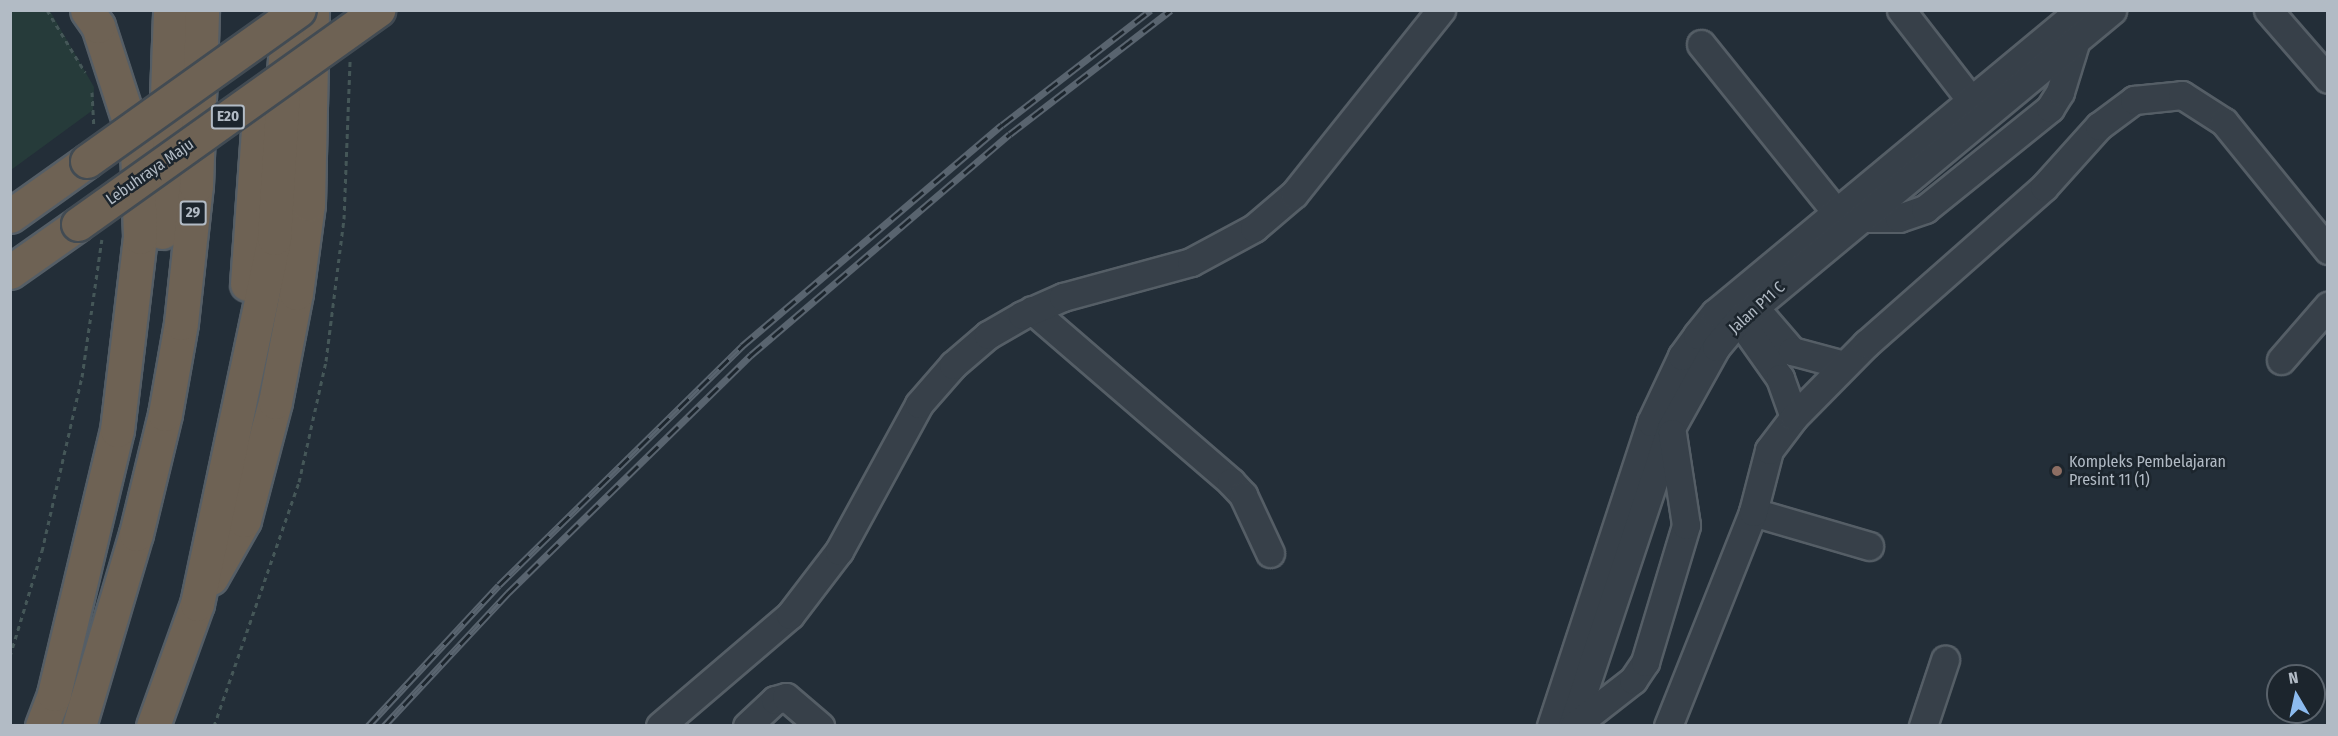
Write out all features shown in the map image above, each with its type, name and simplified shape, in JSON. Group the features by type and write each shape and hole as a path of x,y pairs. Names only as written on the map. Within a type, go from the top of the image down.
{"highway":[{"path":"87,10 98,26 122,94 137,146 141,191 141,237 117,430"},
{"path":"42,726 54,694 117,430 157,276 163,222 170,10"},
{"name":"29","path":"79,726 136,534 179,334 196,186 202,10"},
{"path":"241,381 263,65 262,10"},
{"path":"153,726 197,604 241,381 274,238 288,10"},
{"path":"10,216 91,146 299,10"},
{"path":"197,604 244,520 276,402 308,204 312,10"},
{"name":"Lebuhraya Maju","path":"10,272 89,225 378,10"}],"street":[{"path":"660,726 790,615 839,551 919,404 952,365 987,335 1032,310 1063,297 1191,262 1269,217 1294,194 1441,10"},
{"path":"1901,10 1970,99"},
{"name":"Jalan P11 C","path":"1551,726 1651,422 1682,356 1715,313 2080,10"},
{"name":"Jalan P11 C","path":"1573,726 1671,428 1703,367 1747,314 2112,10"},
{"path":"2268,10 2328,79"},
{"path":"1701,44 1836,212"},
{"path":"1668,726 1753,512 1769,450 1794,417 1844,366 2044,187 2099,126 2134,100 2182,95 2224,122 2328,250"},
{"path":"2281,360 2328,306"},
{"path":"1032,310 1231,482 1243,495 1270,553"},
{"path":"1747,314 1792,351 1844,366"},
{"path":"1747,314 1780,378 1794,417"},
{"path":"1573,726 1633,680 1645,662 1686,525 1671,428"},
{"path":"1753,512 1869,546"},
{"path":"1923,726 1945,660"},
{"path":"747,726 775,700 786,697 820,726"}],"path":[{"path":"47,10 86,74"},
{"path":"91,84 91,146"},
{"path":"10,656 42,551 82,377 89,225"}],"green space":[{"path":"11,10 50,11 94,87 93,110 11,170"}],"railway":[{"path":"368,726 499,585 742,346 1002,125 1151,10"},
{"path":"384,726 508,593 751,355 1010,134 1171,10"}],"place":[{"name":"Kompleks Pembelajaran Presint 11 (1)","path":"2057,471"}]}
